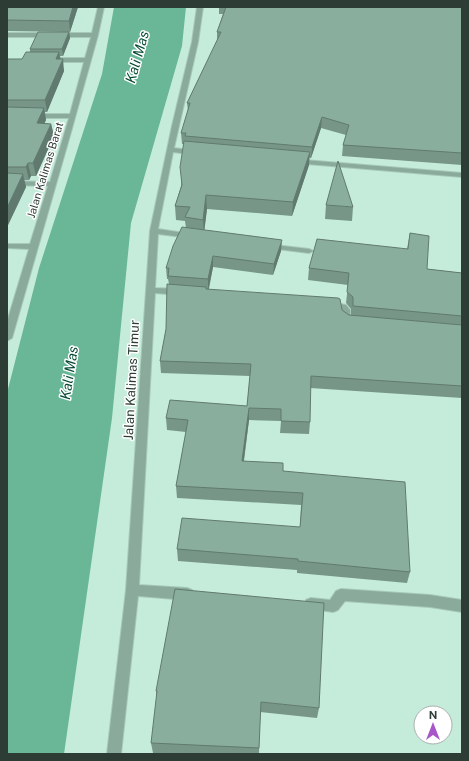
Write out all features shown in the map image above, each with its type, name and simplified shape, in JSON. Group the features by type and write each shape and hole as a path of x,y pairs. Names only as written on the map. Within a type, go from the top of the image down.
{"street":[{"name":"Jalan Kalimas Barat","path":"7,338 53,184 95,35 101,7"},
{"name":"Jalan Kalimas Timur","path":"114,754 132,590 154,231 170,150 202,8"},
{"path":"7,35 95,35"},
{"path":"42,60 88,60"},
{"path":"7,116 72,116"},
{"path":"170,150 206,154"},
{"path":"283,160 462,175"},
{"path":"7,182 53,184"},
{"path":"154,231 200,237"},
{"path":"263,245 309,251"},
{"path":"7,246 33,247"},
{"path":"150,290 188,293"},
{"path":"321,304 343,307 346,322 356,323"},
{"path":"132,590 198,595"},
{"path":"301,603 333,606 341,595 345,595 430,601 462,606"}],"water":[{"name":"Kali Mas","path":"114,7 186,7 182,46 131,223 112,418 64,754 7,754 7,393 39,268 102,74"}],"building":[{"path":"7,7 73,7 69,21 7,20"},
{"path":"226,7 462,7 462,153 343,145 349,125 322,117 312,147 185,136 186,133 181,133 190,103 187,103 221,32 217,32"},
{"path":"38,32 69,32 62,49 30,49"},
{"path":"26,52 59,52 56,59 63,59 45,100 7,100 7,59 22,59"},
{"path":"7,107 44,108 37,123 51,124 33,163 28,163 26,167 7,167"},
{"path":"184,141 310,152 293,202 206,195 203,220 185,217 190,207 175,206 182,185 180,167"},
{"path":"338,161 353,207 326,205"},
{"path":"7,173 23,174 7,208"},
{"path":"182,227 282,240 274,264 213,256 208,279 168,276 169,268 166,268 173,246"},
{"path":"410,233 429,236 427,269 462,273 462,316 353,306 353,297 347,292 349,273 309,268 317,239 408,249"},
{"path":"167,284 206,287 206,289 338,298 340,299 342,310 349,315 462,325 462,386 311,376 310,422 281,421 281,409 249,408 242,461 283,463 283,471 405,482 410,572 298,561 298,559 177,549 182,518 300,527 303,493 176,486 188,420 166,418 170,400 247,406 251,364 160,361 166,329"},
{"path":"175,589 324,603 319,708 261,702 259,748 151,743 156,691"}]}
